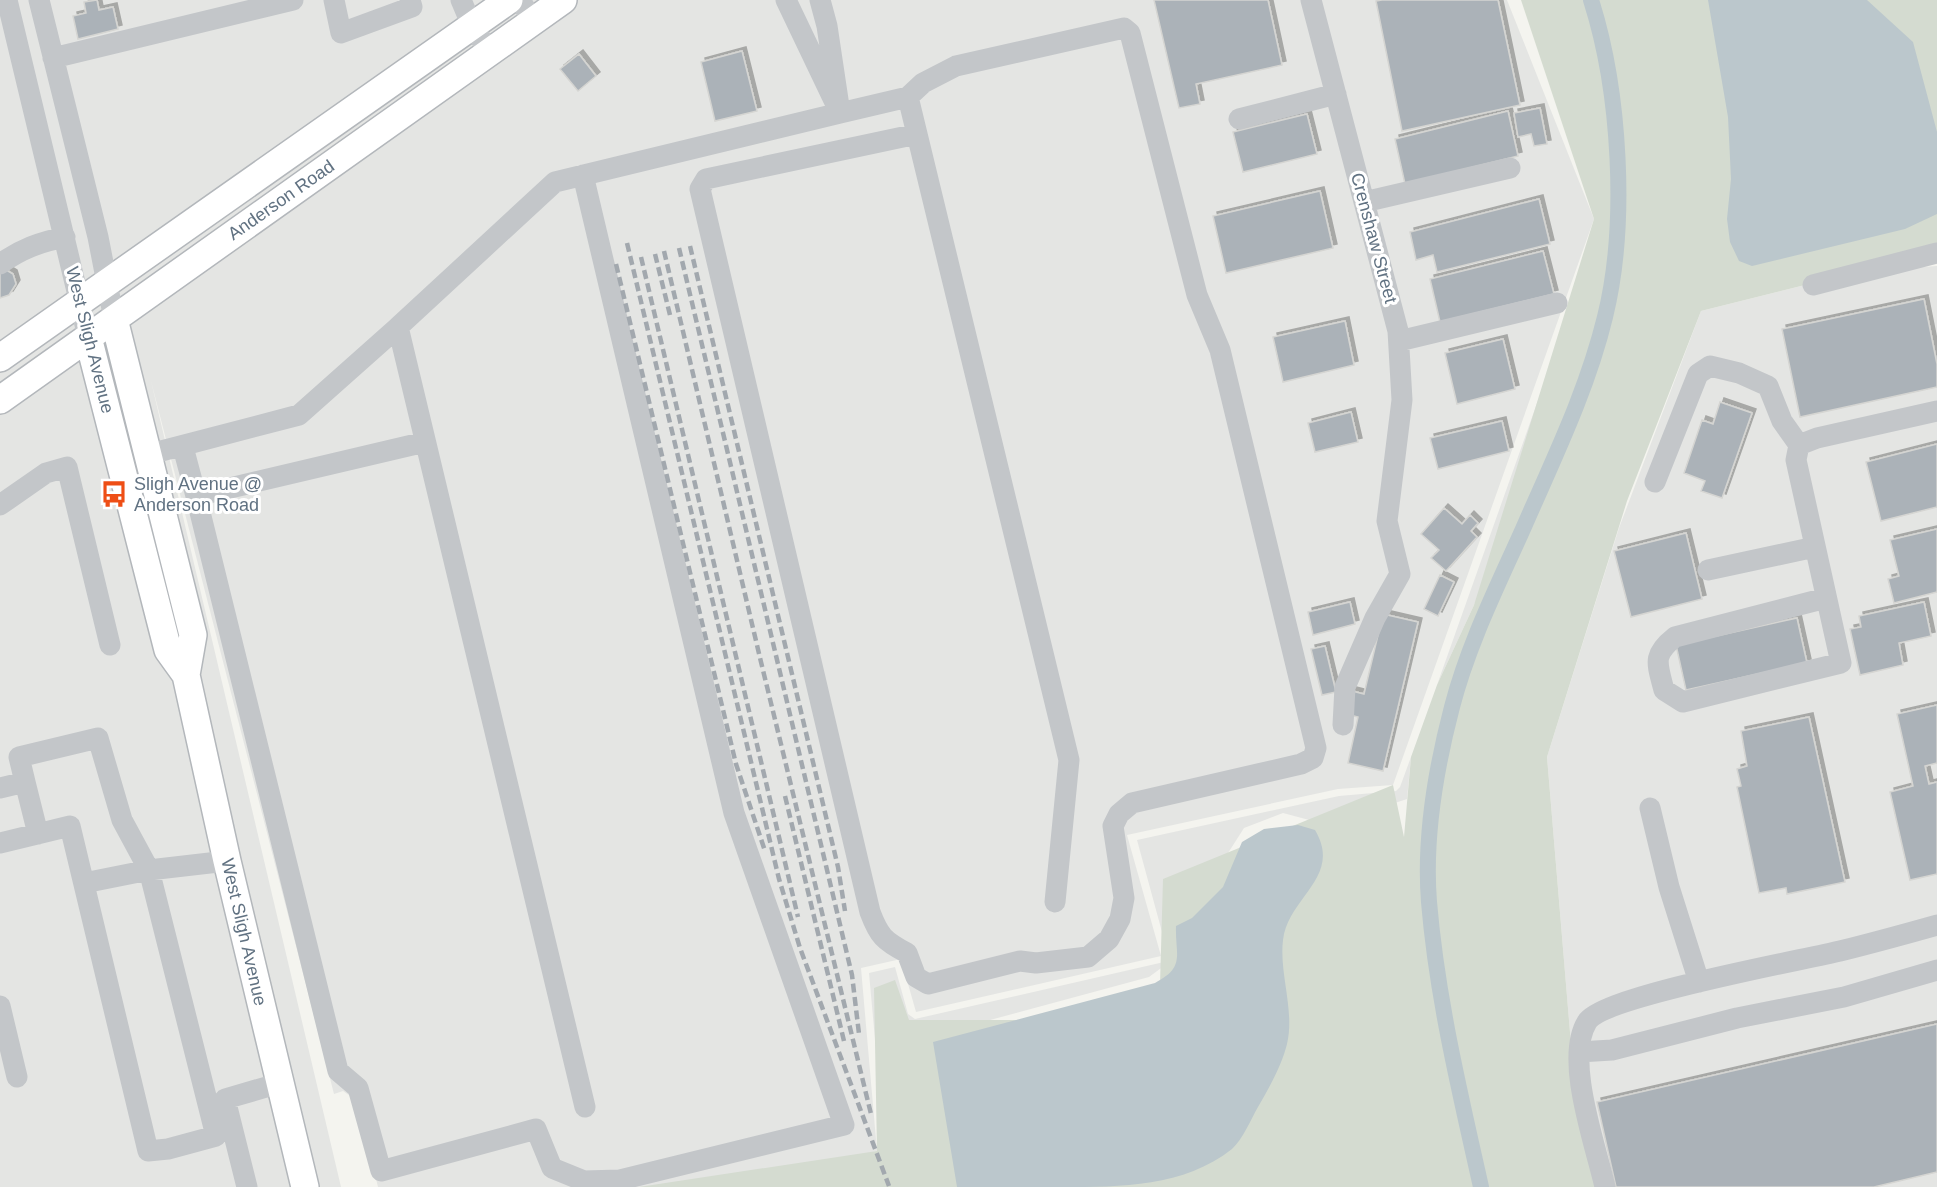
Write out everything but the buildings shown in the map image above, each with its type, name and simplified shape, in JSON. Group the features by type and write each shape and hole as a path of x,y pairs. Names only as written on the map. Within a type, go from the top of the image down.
{"main road":[{"name":"Anderson Road","path":"0,358 509,0"},
{"name":"Anderson Road","path":"0,400 490,52 527,10 563,0"},
{"name":"West Sligh Avenue","path":"114,319 146,455 193,635 186,675 227,861 305,1187"},
{"name":"West Sligh Avenue","path":"88,337 168,650 186,675"}],"street":[{"name":"West Sligh Avenue","path":"7,0 81,300 88,337"},
{"name":"West Sligh Avenue","path":"39,0 107,281 114,319"},
{"path":"53,58 293,0"},
{"path":"334,0 341,33 412,7 410,0"},
{"path":"461,0 472,26 490,52"},
{"path":"786,0 840,113"},
{"path":"820,0 827,26 840,113"},
{"name":"Crenshaw Street","path":"1311,0 1399,341 1402,400 1387,521 1400,574 1375,618 1345,687 1343,725"},
{"path":"146,455 299,415 555,182 908,97 923,83 956,66 1124,28 1130,33 1197,295 1220,350 1317,748 1313,758 1301,764 1132,803 1119,814 1113,826 1124,897 1120,919 1109,939 1088,957 1036,963 1020,961 928,984 916,976 907,953 888,943 878,932 870,912 700,189 706,179 917,134"},
{"path":"1239,119 1336,94"},
{"path":"908,97 1069,760 1055,902"},
{"path":"1364,202 1510,168"},
{"path":"183,447 338,1071 358,1088 381,1170 536,1129 552,1168 584,1181 620,1180 844,1125 734,813 583,175"},
{"path":"0,264 15,253 37,243 65,237"},
{"path":"1813,285 1937,253"},
{"path":"1399,341 1557,303"},
{"path":"398,327 585,1107"},
{"path":"1655,482 1698,374 1710,366 1739,373 1768,386 1782,421 1799,446 1796,460 1841,663 1683,702 1664,690 1657,662 1661,648 1675,637 1826,598"},
{"path":"1799,446 1816,438 1937,411"},
{"path":"196,496 425,442"},
{"path":"0,505 46,473 67,467 110,645"},
{"path":"1708,570 1815,547"},
{"path":"38,834 19,757 98,738 122,820 149,870 217,1101 247,1187"},
{"path":"0,788 25,782"},
{"path":"1650,808 1669,887 1699,982"},
{"path":"0,843 70,826 148,1151 168,1149 216,1136 217,1101"},
{"path":"84,883 149,870 227,861"},
{"path":"1605,1187 1580,1086 1579,1052 1586,1023 1597,1011 1699,982 1838,952 1937,925"},
{"path":"1579,1052 1611,1050 1737,1018 1844,997 1937,970"},
{"path":"0,1006 17,1077"},
{"path":"217,1101 280,1083"}],"shaded area":[{"path":"0,0 1507,0 1594,219 1393,785 1338,789 1127,835 1161,956 916,1012 901,959 861,968 877,1151 737,1187 378,1187 358,1106 353,1098 343,1091 334,1094 151,381 341,1187 0,1187"},
{"path":"1521,0 1937,0 1937,252 1701,311 1627,501 1547,757 1574,1080 1596,1187 639,1187 877,1151 874,988 895,980 909,1020 1159,1020 1163,879 1393,785 1404,837 1411,757 1437,685 1474,605 1594,219"},
{"path":"1708,0 1867,0 1913,42 1937,132 1937,214 1905,229 1752,266 1739,261 1730,242 1727,219 1731,179 1728,117"},
{"path":"1937,266 1937,1187 1604,1187 1574,1080 1547,757 1619,528 1701,311 1861,271"},
{"path":"1585,268 1504,540 1437,685"},
{"path":"1411,757 1407,799 1328,825 1283,813 1244,828 1214,875 1168,963 1149,977 931,1036 940,1144 765,1187 885,1150 869,973 895,967 908,1014 915,1019 1164,962 1168,954 1137,840 1339,796 1396,791 1400,787"},
{"path":"1298,825 1315,830 1322,846 1323,861 1311,887 1294,911 1283,940 1283,966 1289,1018 1285,1052 1271,1084 1236,1145 1213,1162 1193,1171 1151,1182 1107,1186 957,1187 933,1042 1155,983 1165,977 1175,966 1177,959 1176,926 1192,918 1223,887 1242,842 1264,829"}],"waterway":[{"path":"1481,1187 1450,1045 1438,974 1429,902 1430,829 1441,754 1466,661 1579,398 1598,345 1605,317 1617,241 1618,158 1609,75 1591,0"}],"railway":[{"path":"627,243 779,879 800,948 889,1186"},
{"path":"690,246 838,867 845,911"},
{"path":"679,248 852,975 859,1034"},
{"path":"664,251 871,1114"},
{"path":"655,254 670,315"},
{"path":"641,257 798,917"},
{"path":"616,264 736,764 765,851"},
{"path":"785,796 844,1041"}],"place":[{"name":"Sligh Avenue @ Anderson Road","path":"114,494"}]}
